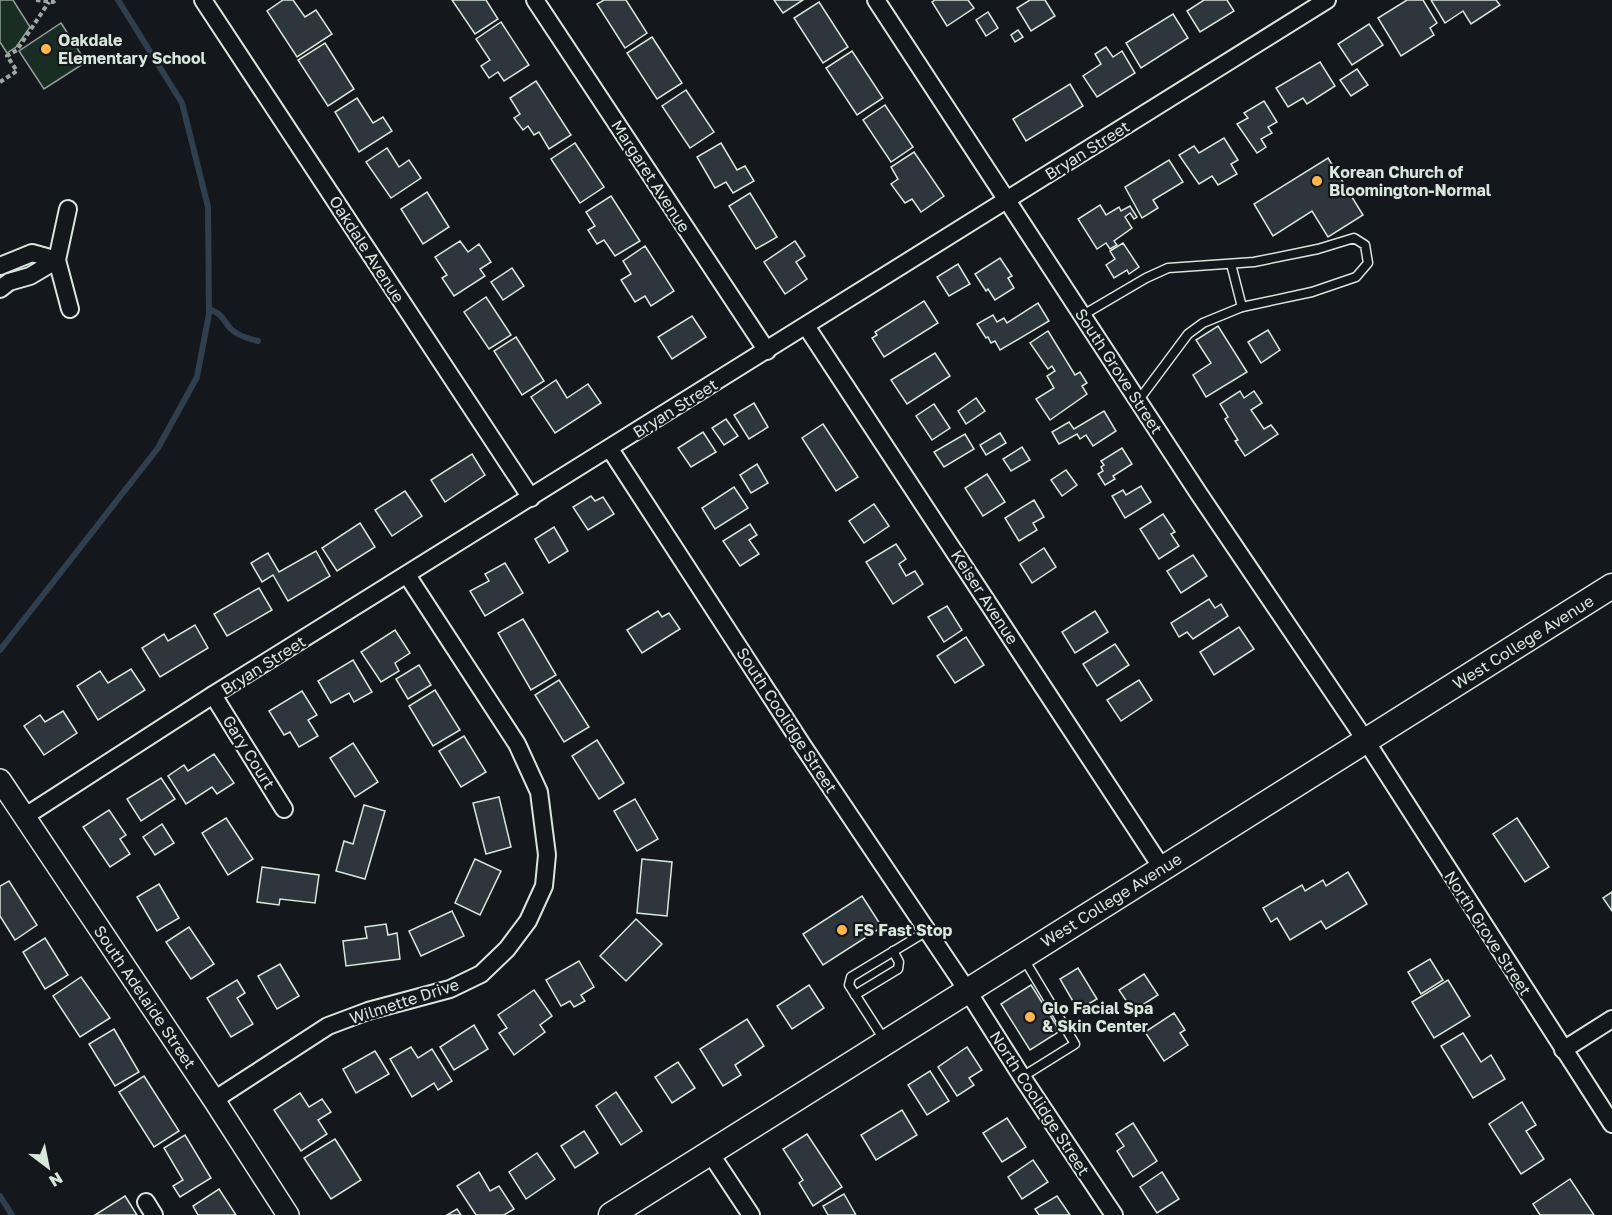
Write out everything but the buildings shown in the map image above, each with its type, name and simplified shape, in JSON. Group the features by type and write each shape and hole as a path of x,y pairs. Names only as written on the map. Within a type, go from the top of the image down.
{"main road":[{"name":"West College Avenue","path":"611,1215 1612,586"}],"street":[{"name":"Oakdale Avenue","path":"203,0 531,498"},
{"name":"Margaret Avenue","path":"535,0 767,351"},
{"name":"South Grove Street","path":"876,0 1138,401 1366,741"},
{"name":"Bryan Street","path":"24,817 213,695 1327,0"},
{"path":"68,209 57,260 70,309"},
{"path":"0,266 32,252 57,260"},
{"path":"0,288 9,282 30,276 57,260"},
{"name":"Keiser Avenue","path":"806,326 1162,868"},
{"name":"South Coolidge Street","path":"610,449 803,746 967,990"},
{"name":"Wilmette Drive","path":"214,1100 328,1026 368,1011 450,989 481,974 507,949 528,921 544,886 547,855 544,821 539,792 529,768 517,744 407,575"},
{"name":"Gary Court","path":"213,695 284,809"},
{"name":"North Grove Street","path":"1366,741 1612,1124"},
{"name":"South Adelaide Street","path":"0,780 288,1215"},
{"name":"North Coolidge Street","path":"967,990 1114,1215"},
{"path":"1563,1050 1612,1019"},
{"path":"711,1153 751,1215"}],"lane":[{"path":"1083,315 1146,278 1168,268 1254,262 1354,238 1365,245 1368,263 1356,277 1312,292 1242,307 1203,323 1188,334 1138,401"},
{"path":"1231,264 1242,307"},
{"path":"885,1042 849,985 851,977 927,931"},
{"path":"855,995 898,969 899,962 893,951"},
{"path":"1022,956 1075,1044 1022,1077"}],"path":[{"path":"36,0 49,2 56,0"},
{"path":"0,82 17,71 8,56 17,50 49,2"}],"green space":[{"path":"0,0 13,0 30,27 16,47 7,53 0,42"},
{"path":"61,23 86,62 44,89 19,51"}],"waterway":[{"path":"0,650 158,448 197,377 209,314 208,207 182,103 118,0"},
{"path":"209,309 220,315 237,334 258,341"},
{"path":"0,1196 12,1215"}],"place":[{"name":"Oakdale Elementary School","path":"46,49"},
{"name":"Korean Church of Bloomington-Normal","path":"1317,181"},
{"name":"FS Fast Stop","path":"842,930"},
{"name":"Glo Facial Spa & Skin Center","path":"1030,1017"}]}
